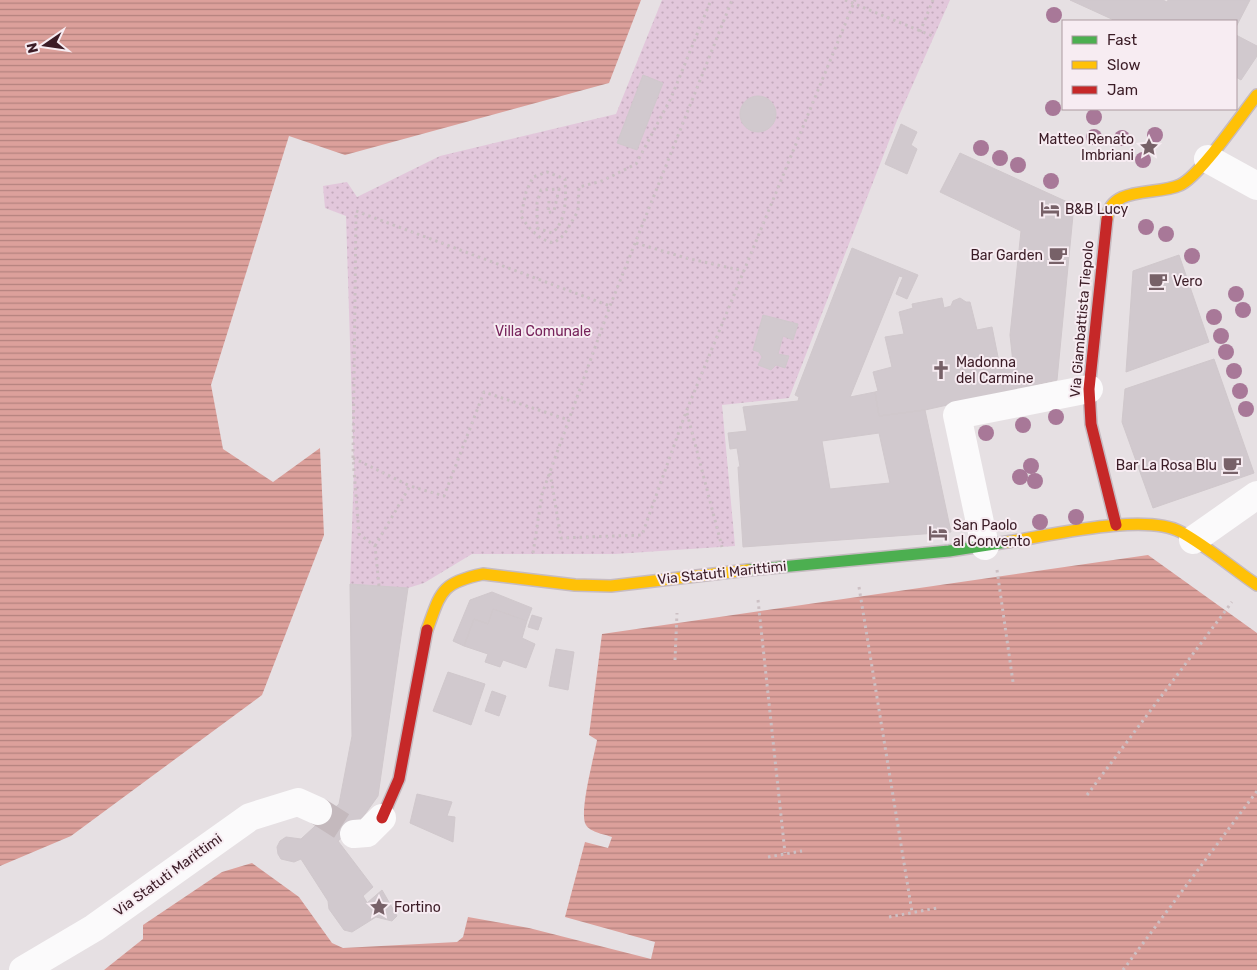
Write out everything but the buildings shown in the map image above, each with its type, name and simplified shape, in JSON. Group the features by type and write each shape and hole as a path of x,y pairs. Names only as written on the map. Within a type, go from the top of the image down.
{"street":[{"path":"1257,95 1208,159 1257,186"},
{"name":"Via Giambattista Tiepolo","path":"1116,525 1093,434 1089,389 1104,227 1112,203 1130,195 1179,186 1190,180 1208,159"},
{"path":"991,556 957,415 1089,389"},
{"path":"1193,540 1257,495"},
{"name":"Via Statuti Marittimi","path":"354,834 367,833 382,818 399,779 426,634 441,593 449,586 478,575 575,585 611,586 726,572 991,556 1116,525 1169,527 1193,540 1257,585"},
{"name":"Via Statuti Marittimi","path":"22,970 94,928 250,817 298,802 318,811"}],"path":[{"path":"549,201 548,213 554,211 559,189 541,190 537,203 537,228 552,233 559,227 566,199 565,179 547,172 533,176 526,192 521,216 527,227 545,241 554,243 564,235 578,211 579,186 602,181 636,164 671,98 711,0"},
{"path":"532,581 533,553 542,494 610,306 732,0"},
{"path":"845,0 855,2 935,37"},
{"path":"920,32 933,0"},
{"path":"550,473 561,538 642,535 686,412 855,2"},
{"path":"375,546 359,534 353,458 356,211 610,306"},
{"path":"636,243 686,258 744,271"},
{"path":"353,458 410,486 444,496 484,392 569,420"},
{"path":"686,412 722,547 726,572"},
{"path":"379,586 375,546 410,486"},
{"path":"991,556 1013,682"},
{"path":"859,587 912,912"},
{"path":"758,600 784,853"},
{"path":"1087,795 1232,602"},
{"path":"675,660 677,613"},
{"path":"1123,970 1257,790"},
{"path":"768,857 802,851"},
{"path":"889,917 937,908"}],"green space":[{"name":"Villa Comunale","path":"662,0 950,0 898,118 789,398 722,405 735,546 615,554 472,554 424,583 408,588 350,584 354,470 346,216 325,208 323,186 347,182 357,197 440,156 616,114"}],"shaded area":[{"path":"0,0 641,0 609,83 345,155 289,136 211,385 223,449 273,482 320,448 324,535 262,695 71,836 0,866"},
{"path":"1148,555 1257,633 1257,970 104,970 143,939 143,925 222,872 252,863 299,897 332,943 343,948 457,942 463,937 468,917 529,928 651,959 655,942 565,917 585,842 608,848 612,837 589,829 585,823 584,816 584,806 597,740 589,735 602,634"}],"tunnel":[{"path":"318,811 354,834"}],"traffic: fast":[{"path":"748,570 949,551 1007,542"}],"traffic: slow":[{"path":"1107,219 1110,208 1116,201 1125,196 1170,188 1188,180 1209,158 1257,95"},
{"path":"1007,542 1096,527 1144,524 1165,526 1191,538 1257,585"},
{"path":"427,630 444,591 458,581 483,574 575,585 611,586 748,570"}],"traffic: jam":[{"path":"1107,219 1089,389 1091,424 1116,525"},
{"path":"382,818 399,779 427,630"}],"place":[{"name":"Matteo Renato Imbriani","path":"1149,147"},
{"name":"B&B Lucy","path":"1050,209"},
{"name":"Bar Garden","path":"1058,255"},
{"name":"Vero","path":"1158,281"},
{"name":"Madonna del Carmine","path":"941,370"},
{"name":"Bar La Rosa Blu","path":"1232,465"},
{"name":"San Paolo al Convento","path":"938,533"},
{"name":"Fortino","path":"379,907"}]}
